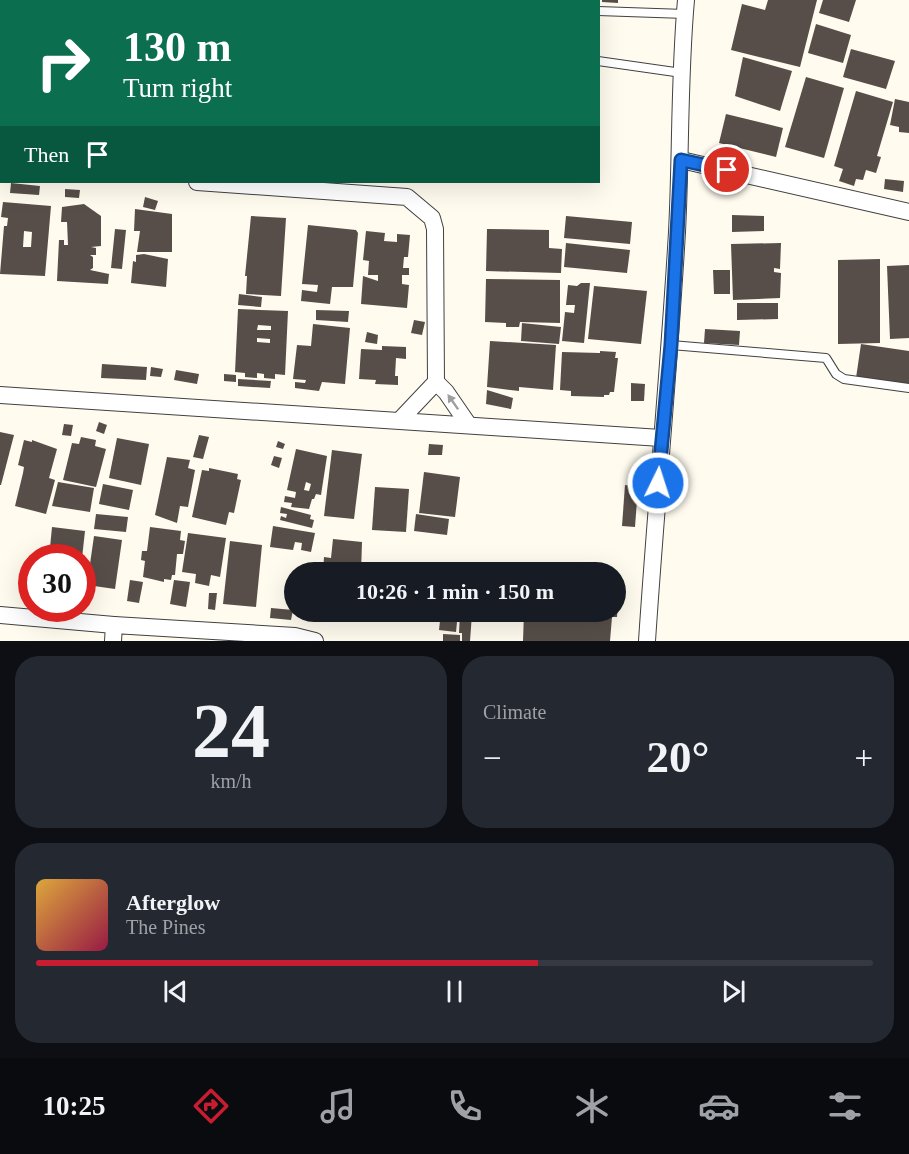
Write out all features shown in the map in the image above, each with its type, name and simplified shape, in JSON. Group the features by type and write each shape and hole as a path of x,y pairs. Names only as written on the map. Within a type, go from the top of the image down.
{"street":[{"path":"647,641 661,438 671,345 681,160 685,7"},
{"path":"681,160 909,212"},
{"path":"211,183 407,197 424,210 432,218 435,229 436,382 468,424"},
{"path":"401,419 436,382"},
{"path":"0,395 401,419 661,438"},
{"path":"0,615 113,633 295,636 315,641"}],"lane":[{"path":"600,11 685,7"},
{"path":"600,62 682,73"},
{"path":"671,345 826,358 836,374 844,379 909,388"}],"building":[{"path":"602,0 618,0 618,3 602,2"},
{"path":"768,0 817,0 800,67 731,50 742,4 765,10"},
{"path":"823,0 856,0 849,22 819,13"},
{"path":"816,24 851,35 843,63 808,53"},
{"path":"851,49 895,61 886,89 843,77"},
{"path":"743,57 792,71 780,111 735,96"},
{"path":"806,77 844,88 824,158 785,147"},
{"path":"856,91 893,102 877,156 881,157 876,173 866,170 863,180 856,179 854,186 839,181 843,169 834,166"},
{"path":"895,99 909,102 909,133 899,132 899,127 890,125"},
{"path":"726,114 783,128 776,157 719,143"},
{"path":"885,179 904,181 903,192 884,189"},
{"path":"11,183 40,186 39,195 10,193"},
{"path":"65,189 80,190 79,198 65,197"},
{"path":"145,197 158,201 155,210 143,207"},
{"path":"3,202 51,206 45,276 0,274 4,226 7,226 8,218 1,217","holes":["24,231 32,232 31,247 23,247"]},
{"path":"84,204 101,216 101,246 91,247 96,248 96,255 90,255 93,257 93,268 90,270 109,274 108,284 57,281 59,240 64,240 64,245 68,245 67,222 61,222 62,207"},
{"path":"135,209 172,214 172,252 137,252 140,231 134,231"},
{"path":"732,215 764,216 764,231 732,232"},
{"path":"251,216 286,218 281,296 246,294 247,276 245,276"},
{"path":"566,216 632,222 630,244 564,238"},
{"path":"308,225 356,230 358,233 353,287 332,287 330,304 301,301 302,290 317,292 318,285 302,284"},
{"path":"115,229 126,230 122,269 111,268"},
{"path":"487,229 549,230 549,248 562,249 561,273 486,271"},
{"path":"366,231 385,233 384,241 397,242 397,234 410,235 408,257 404,257 403,268 409,268 409,275 402,275 402,284 409,285 407,308 361,304 363,276 378,281 378,275 368,275 369,261 363,260"},
{"path":"566,243 630,250 627,273 564,267"},
{"path":"781,243 780,269 774,268 774,272 781,273 780,298 733,300 731,244"},
{"path":"144,254 168,259 166,287 131,283 133,261 136,262 136,255"},
{"path":"880,259 880,343 838,344 838,260"},
{"path":"909,265 909,338 890,339 887,266"},
{"path":"713,270 730,270 730,294 714,294"},
{"path":"486,279 560,280 560,323 520,322 519,327 506,327 506,323 485,322"},
{"path":"581,283 590,283 584,343 562,341 565,312 574,313 575,305 566,305 568,285 577,286"},
{"path":"594,286 647,291 641,344 588,339"},
{"path":"239,294 262,297 261,307 238,305"},
{"path":"737,303 778,303 778,319 737,320"},
{"path":"238,309 288,311 285,375 275,374 275,379 264,378 264,374 257,373 257,378 245,377 245,373 235,372","holes":["258,325 271,326 271,330 257,330","257,338 270,339 270,343 257,342"]},
{"path":"316,310 349,311 348,322 316,320"},
{"path":"414,320 425,322 422,335 411,333"},
{"path":"522,323 561,327 559,344 521,341"},
{"path":"313,324 350,328 345,384 322,382 319,391 295,388 295,382 305,383 306,380 293,379 297,345 311,346"},
{"path":"705,329 740,331 739,345 704,343"},
{"path":"367,332 378,335 377,344 365,342"},
{"path":"490,341 556,345 553,390 519,387 519,391 487,387"},
{"path":"861,344 909,351 909,386 856,378"},
{"path":"382,346 406,347 406,359 396,358 395,376 398,376 398,385 375,384 376,380 359,379 361,349 382,350"},
{"path":"600,351 616,352 615,358 618,358 614,392 604,397 571,396 571,391 560,390 562,352 600,353"},
{"path":"102,364 147,367 146,380 101,378"},
{"path":"151,367 163,369 161,377 150,376"},
{"path":"176,370 199,374 197,384 174,380"},
{"path":"224,374 236,375 236,382 224,381"},
{"path":"238,379 271,381 270,388 238,386"},
{"path":"631,383 645,384 644,401 631,401"},
{"path":"487,390 513,398 511,409 486,404"},
{"path":"99,422 107,425 104,434 96,431"},
{"path":"64,424 73,425 71,436 62,435"},
{"path":"0,432 14,435 1,485 0,485"},
{"path":"199,435 209,437 203,459 193,457"},
{"path":"81,437 96,440 95,446 106,449 96,487 63,480 72,443 79,444"},
{"path":"117,438 149,444 141,485 109,478"},
{"path":"24,440 32,442 32,440 57,449 49,478 55,480 46,514 15,506 24,467 18,465"},
{"path":"278,441 285,444 283,449 276,447"},
{"path":"429,444 443,445 442,455 428,455"},
{"path":"296,449 327,456 321,495 316,494 309,509 291,507 292,503 284,502 285,496 295,498 296,492 287,490","holes":["306,482 311,484 309,491 304,490"]},
{"path":"332,450 362,454 354,519 324,516"},
{"path":"274,456 282,458 279,468 271,465"},
{"path":"167,457 190,460 188,468 195,470 188,507 180,506 177,523 155,515"},
{"path":"209,468 238,474 237,479 241,480 234,513 229,512 226,525 192,517 202,470 209,471"},
{"path":"424,472 460,477 455,517 419,513"},
{"path":"58,482 94,488 90,512 52,506"},
{"path":"103,484 133,490 129,510 99,504"},
{"path":"625,485 638,487 635,527 622,526"},
{"path":"375,487 409,489 406,532 372,530"},
{"path":"281,507 311,515 310,519 314,520 312,528 280,520 281,516 286,518 287,514 280,513"},
{"path":"96,514 128,517 126,532 94,529"},
{"path":"416,514 449,519 447,535 414,531"},
{"path":"273,526 315,533 311,552 301,550 302,543 295,542 293,550 270,547"},
{"path":"52,527 85,531 84,544 50,544"},
{"path":"150,527 181,531 180,540 185,541 183,554 177,554 175,575 172,575 171,580 164,579 164,582 143,577 145,561 141,560 142,551 147,551"},
{"path":"188,533 226,538 220,577 211,575 209,586 195,583 196,574 182,572"},
{"path":"94,536 122,540 115,589 96,586 96,544 93,544"},
{"path":"333,539 362,542 361,562 324,562 324,557 331,558"},
{"path":"230,541 262,545 256,607 223,604"},
{"path":"130,580 143,582 139,603 127,601"},
{"path":"174,580 190,582 186,607 170,604"},
{"path":"209,593 217,593 215,610 208,609"},
{"path":"271,608 284,609 284,619 270,618"},
{"path":"440,622 457,622 456,632 439,630"},
{"path":"460,622 471,622 470,641 462,641 462,633 459,633"},
{"path":"524,622 612,622 610,641 523,641"},
{"path":"443,634 460,635 460,641 443,641"}],"route":[{"path":"658,483 671,345 681,160 727,170"}]}
